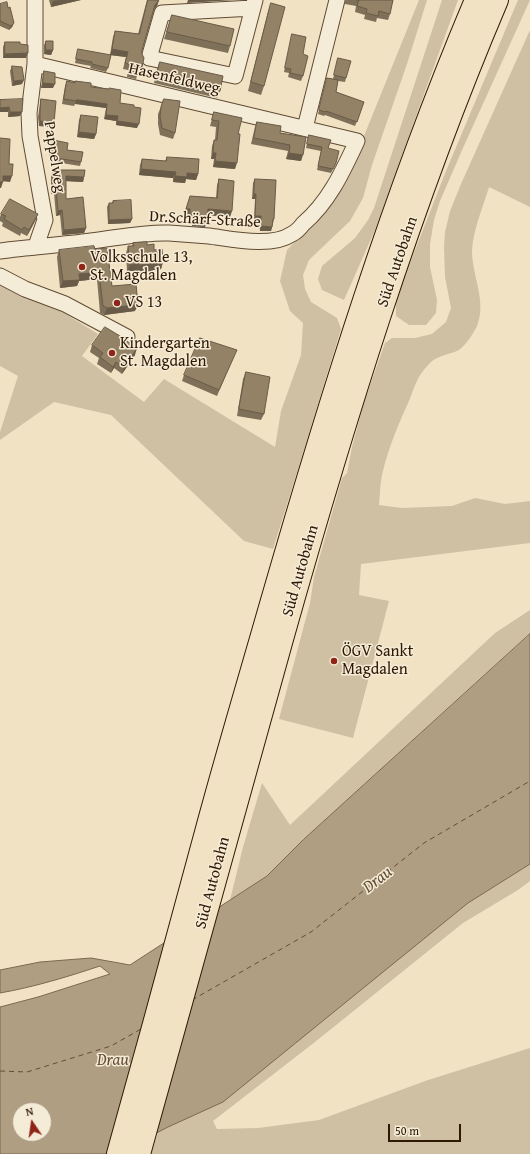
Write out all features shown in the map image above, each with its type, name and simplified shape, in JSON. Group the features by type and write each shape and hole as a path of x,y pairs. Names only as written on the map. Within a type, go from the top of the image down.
{"highway":[{"name":"Süd Autobahn","path":"118,1154 211,814 300,505 359,314 405,182 476,0"},
{"name":"Süd Autobahn","path":"139,1154 230,822 324,492 375,330 422,191 460,90 497,0"}],"street":[{"name":"Pappelweg","path":"35,0 35,64 29,113 30,136 45,220 36,246"},
{"path":"305,128 337,0"},
{"path":"254,4 235,76 149,58 162,12 254,4"},
{"name":"Hasenfeldweg","path":"35,64 357,141"},
{"name":"Dr.Schärf-Straße","path":"0,250 91,241 136,234 168,233 208,236 233,240 280,240 292,234 313,216 326,200 338,181 357,141"},
{"path":"0,276 25,289 65,304 127,337"}],"shaded area":[{"path":"419,0 427,0 407,64 372,165 363,198 350,221 309,260 303,275 305,289 311,302 337,318 341,329 273,549 244,541 111,415 54,402 0,440 0,432 18,376 0,366 0,279 51,305 98,334 82,356 144,402 164,379 275,447 281,411 301,355 303,323 290,311 280,281 287,250 335,200 364,136"},
{"path":"442,0 458,0 375,230 344,300 322,290 318,279 322,266 355,238 368,220 374,208"},
{"path":"518,0 530,0 463,148 440,201 434,220 430,244 430,267 437,300 436,313 426,325 409,325 396,316 396,304 399,291 446,171"},
{"path":"530,30 530,207 489,187 476,227 472,251 474,270 480,298 480,317 477,326 462,348 432,361 419,377 397,428 387,456 381,478 379,505 402,508 452,506 475,498 505,504 530,501 530,543 361,564 359,595 389,601 353,738 279,719 310,603 314,577 342,478 347,473 364,402 385,343 392,338 415,338 432,334 446,322 451,308 445,277 444,247 445,232 450,211"},
{"path":"530,610 530,634 303,840 267,876 230,900 243,847 262,783 290,825 495,633"},
{"path":"530,864 530,881 518,890 463,923 315,1042 213,1121 217,1129 258,1128 319,1120 428,1080 530,1048 530,1154 151,1154 158,1132 168,1127 468,903"}],"water":[{"name":"Drau","path":"530,634 530,864 468,903 223,1102 168,1127 116,1154 0,1154 0,1007 38,997 110,974 100,966 25,988 0,993 0,970 40,962 91,958 130,965 267,876 303,840"}],"building":[{"path":"148,0 159,0 155,5 142,50 144,58 142,67 140,67 138,73 129,71 131,65 125,63 128,52 112,49 115,31 139,34"},
{"path":"359,0 393,0 390,14 379,11 378,16 366,13 367,9 357,6"},
{"path":"7,2 8,8 10,7 14,23 11,26 0,21 0,4"},
{"path":"271,3 285,7 264,86 251,82"},
{"path":"172,15 234,29 230,46 167,32"},
{"path":"292,34 306,37 303,54 308,56 303,76 290,73 291,69 285,68"},
{"path":"46,41 53,41 53,50 46,50"},
{"path":"5,42 20,42 20,44 28,45 28,53 5,54"},
{"path":"78,49 111,55 108,68 92,64 92,62 76,59"},
{"path":"338,58 351,61 346,78 334,75"},
{"path":"160,62 223,76 220,91 156,77"},
{"path":"12,66 22,67 24,80 14,81"},
{"path":"44,71 55,73 55,84 43,83"},
{"path":"327,78 338,80 336,92 364,102 357,122 319,110"},
{"path":"67,81 75,83 75,81 91,83 91,87 121,90 120,103 134,105 134,107 141,108 139,124 117,121 118,116 106,115 107,104 64,99"},
{"path":"23,99 22,112 10,112 9,107 0,108 0,100"},
{"path":"41,99 56,101 54,123 40,121"},
{"path":"164,99 180,101 175,133 162,128 160,117"},
{"path":"214,112 242,118 238,134 240,134 237,163 215,161 216,153 213,153 214,140 217,140 219,121 212,120"},
{"path":"81,115 98,117 96,134 79,132"},
{"path":"257,122 281,126 280,133 306,137 303,155 289,153 290,145 254,138"},
{"path":"309,135 331,140 328,148 339,151 333,169 318,166 322,147 307,144"},
{"path":"0,138 10,139 9,164 13,164 12,176 3,176 3,182 0,182"},
{"path":"53,140 68,143 67,150 83,152 81,162 50,157"},
{"path":"167,157 199,159 198,174 187,173 187,177 175,176 176,172 141,169 142,159 166,161"},
{"path":"53,170 85,170 84,177 66,176 66,199 83,197 86,228 64,230 62,210 58,211 56,189 53,189"},
{"path":"219,179 234,181 232,211 208,209 207,221 194,220 195,215 190,215 190,209 186,209 190,196 217,198"},
{"path":"255,179 276,180 274,219 272,227 261,226 261,216 255,216"},
{"path":"10,199 38,214 29,230 24,227 22,230 4,219 6,216 1,214"},
{"path":"131,200 132,219 109,220 109,203 113,203 113,201"},
{"path":"147,242 147,245 154,244 154,250 162,249 163,262 155,264 130,265 128,246 134,246 133,243"},
{"path":"94,246 95,249 107,248 112,286 136,284 138,305 107,308 103,306 99,272 79,274 80,280 63,281 59,250"},
{"name":"Kindergarten St. Magdalen","path":"105,327 137,348 124,367 116,362 113,367 100,357 103,353 92,345"},
{"path":"200,338 237,350 219,390 184,375"},
{"path":"246,372 270,377 264,414 239,409"}],"ferry route":[{"path":"192,1000 311,932 424,843 530,781"},
{"path":"0,1071 27,1072 111,1046 141,1029"}],"place":[{"name":"Volksschule 13, St. Magdalen","path":"82,267"},
{"name":"VS 13","path":"117,303"},
{"name":"Kindergarten St. Magdalen","path":"112,353"},
{"name":"ÖGV Sankt Magdalen","path":"334,661"}]}
